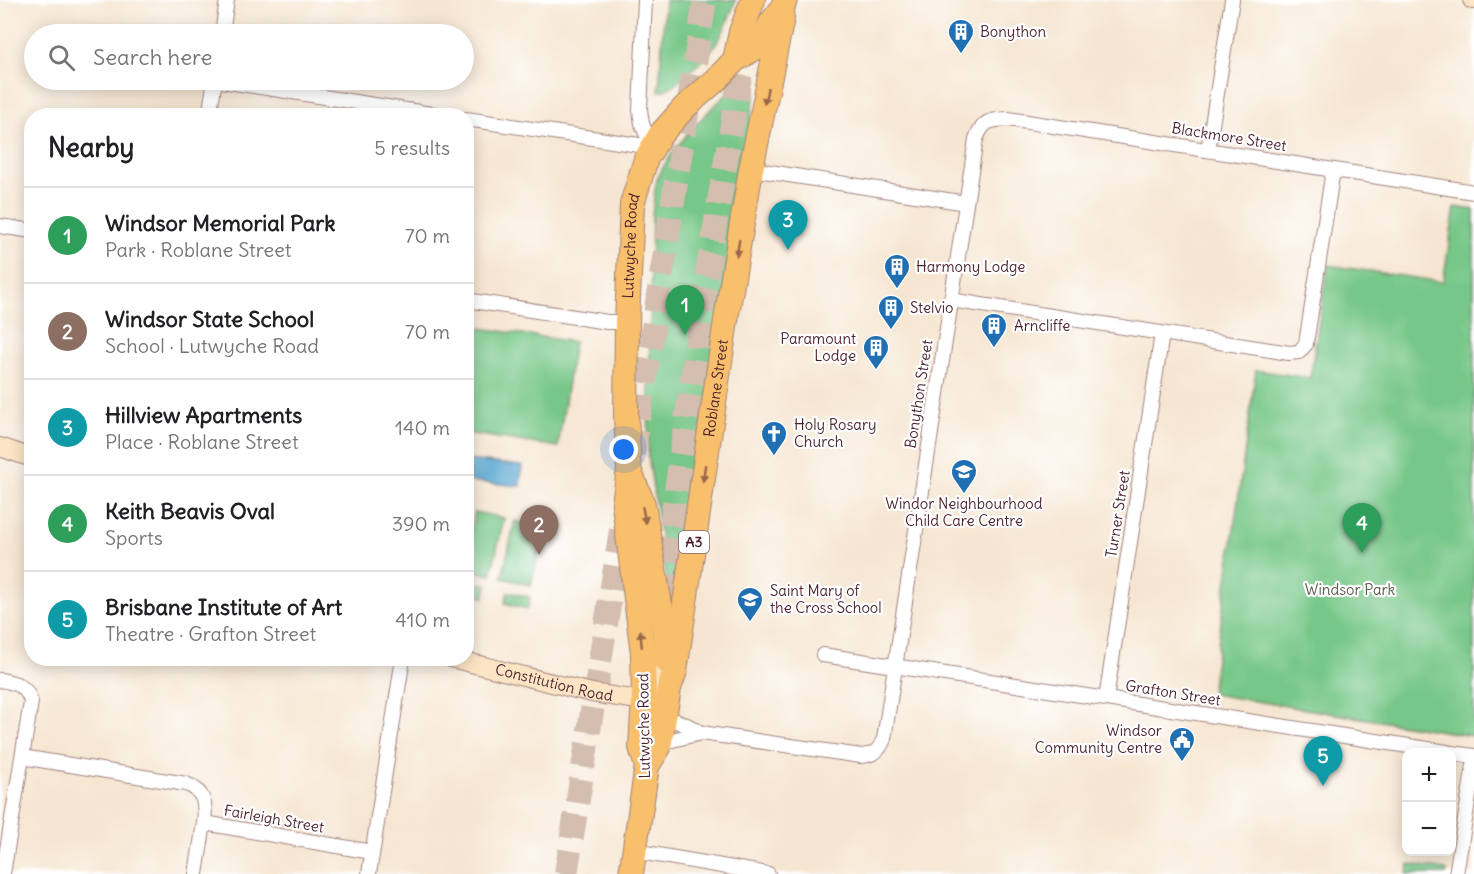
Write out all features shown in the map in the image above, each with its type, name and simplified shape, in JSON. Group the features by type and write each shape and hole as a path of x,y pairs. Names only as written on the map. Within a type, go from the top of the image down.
{"highway":[{"path":"735,60 741,32 753,0"},
{"name":"Lutwyche Road","path":"632,863 647,766 641,747 644,698 643,652 624,504 629,470 626,416 627,322 632,204 641,171 652,147 678,114 735,60 759,46 784,5"},
{"name":"Roblane Street","path":"647,766 660,743 669,688 675,671 726,320 751,169 784,5"},
{"name":"Lutwyche Road","path":"629,470 643,504 663,616 665,670 669,688"}],"street":[{"path":"223,24 227,0"},
{"path":"645,0 640,105 642,124 652,147"},
{"path":"1208,150 1232,0"},
{"path":"210,108 213,90"},
{"path":"279,90 394,108"},
{"name":"Blackmore Street","path":"980,127 992,120 1008,119 1474,192"},
{"path":"474,120 652,147"},
{"name":"Bonython Street","path":"894,666 975,139 980,127"},
{"path":"751,169 966,203"},
{"path":"950,300 1289,353 1299,352 1306,344 1333,170"},
{"path":"0,226 24,230"},
{"path":"474,301 608,322 627,322"},
{"name":"Turner Street","path":"1106,699 1162,334"},
{"path":"0,447 24,455"},
{"path":"644,698 656,685 660,661 666,653"},
{"name":"Grafton Street","path":"823,655 1417,748"},
{"name":"Constitution Road","path":"474,664 592,693 630,700 644,698"},
{"path":"369,874 402,666"},
{"path":"660,743 701,733 861,756 872,755 880,748 884,739 894,666"},
{"path":"0,680 16,683 27,691 31,702 3,874"},
{"path":"664,716 701,733"},
{"name":"Grafton Street","path":"1456,754 1474,756"},
{"name":"Fairleigh Street","path":"22,757 192,786 204,799 206,810 204,823 372,852"},
{"path":"1456,874 1474,765"},
{"path":"196,874 204,823"},
{"path":"632,863 768,874"}],"green space":[{"path":"665,0 736,0 722,34 709,53 673,85 659,91"},
{"path":"743,78 753,82 755,91 677,607 671,607 648,455 652,214 655,191 658,177 685,137"},
{"name":"Windsor Park","path":"1455,207 1474,210 1474,736 1211,694 1256,370 1310,378 1328,265 1443,282"},
{"path":"474,327 574,342 558,447 474,434"},
{"path":"475,512 504,518 491,575 474,571"},
{"path":"515,521 544,528 531,585 502,578"},
{"path":"474,582 487,585 484,597 474,595"},
{"path":"508,592 530,597 528,609 505,603"},
{"path":"1409,864 1447,870 1446,874 1407,874"}],"water":[{"path":"474,461 522,466 520,486 474,482"}],"tunnel":[{"path":"633,454 705,0"},
{"path":"661,597 707,273 746,41"},
{"path":"566,874 623,518"}],"place":[{"name":"Bonython","path":"961,55"},
{"name":"Hillview Apartments","path":"788,250"},
{"name":"Harmony Lodge","path":"897,290"},
{"name":"Stelvio","path":"891,331"},
{"name":"Windsor Memorial Park","path":"685,335"},
{"name":"Arncliffe","path":"994,349"},
{"name":"Paramount Lodge","path":"876,371"},
{"name":"Holy Rosary Church","path":"774,457"},
{"name":"Windor Neighbourhood Child Care Centre","path":"964,495"},
{"name":"Keith Beavis Oval","path":"1362,553"},
{"name":"Windsor State School","path":"539,555"},
{"name":"Saint Mary of the Cross School","path":"750,623"},
{"name":"Windsor Community Centre","path":"1182,763"},
{"name":"Brisbane Institute of Art","path":"1323,786"}]}
